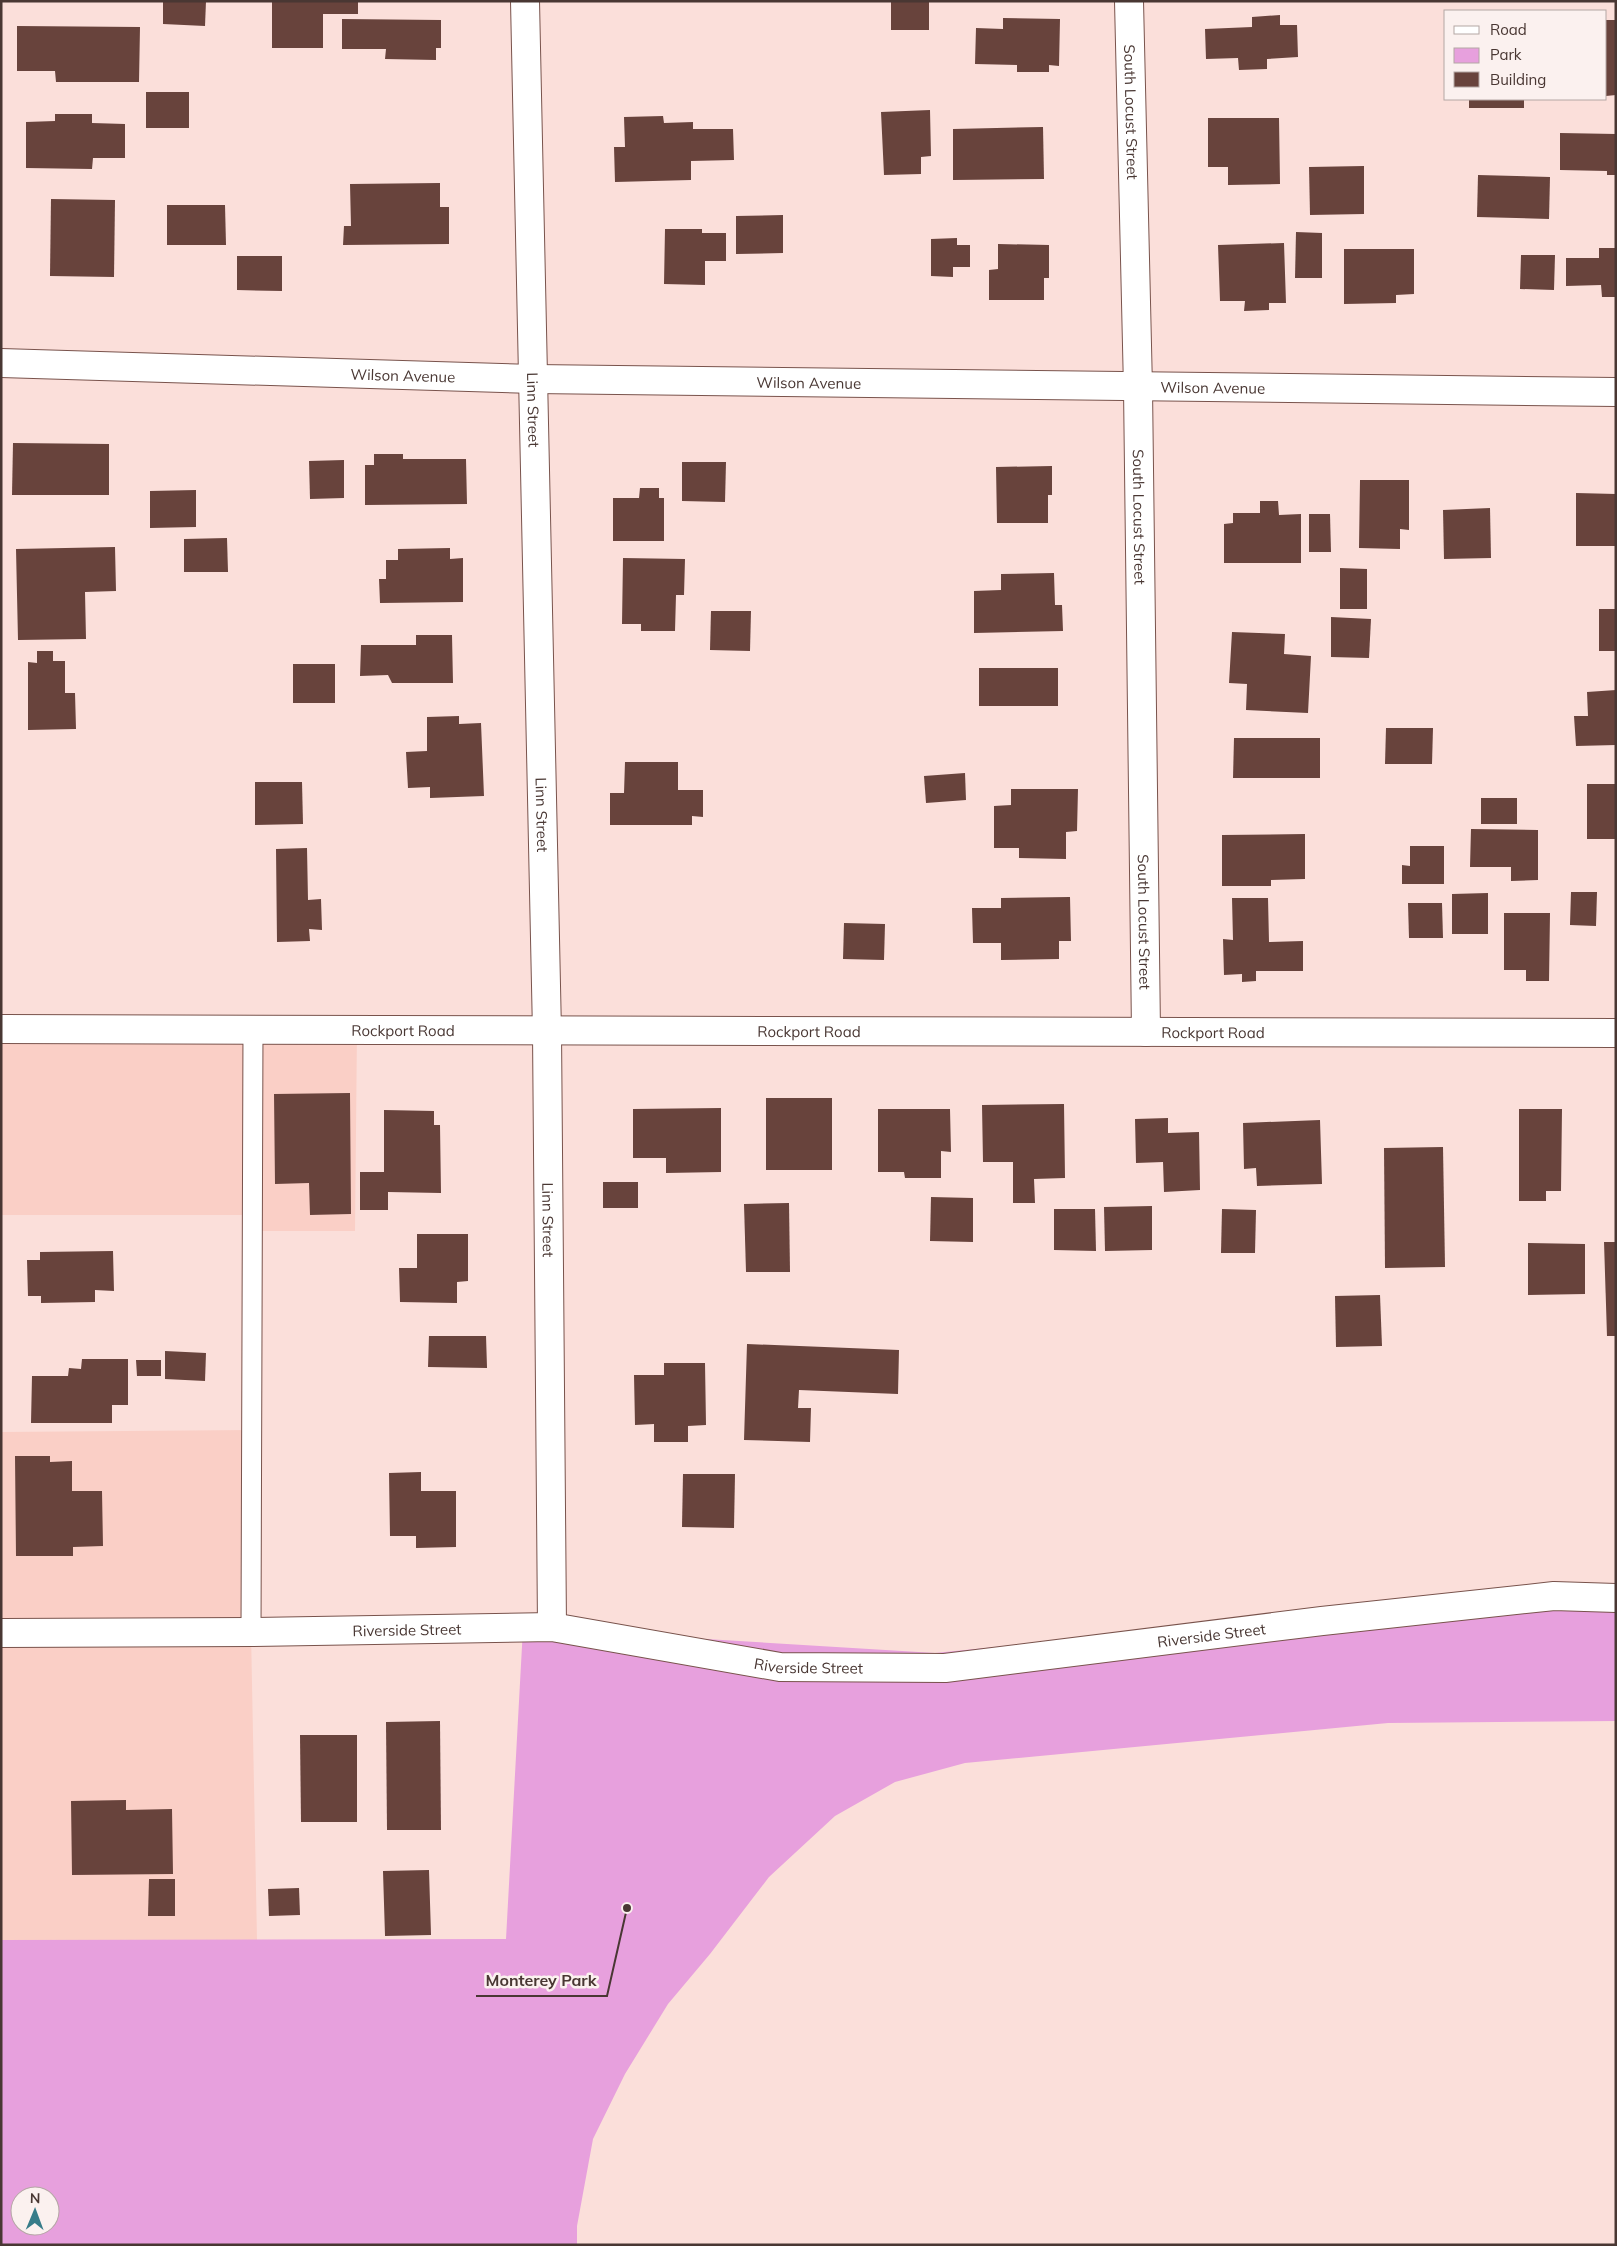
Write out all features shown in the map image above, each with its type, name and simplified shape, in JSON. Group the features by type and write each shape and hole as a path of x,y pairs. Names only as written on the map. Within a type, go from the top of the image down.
{"street":[{"name":"Linn Street","path":"525,1 547,1032 552,1627"},
{"name":"South Locust Street","path":"1129,1 1138,388 1146,1032"},
{"name":"Wilson Avenue","path":"1,363 534,379 1138,388 1616,392"},
{"name":"Rockport Road","path":"1,1029 253,1028 547,1032 1616,1033"},
{"name":"Riverside Street","path":"1,1633 252,1632 552,1627 780,1667 945,1668 1322,1621 1554,1596 1616,1598"}],"lane":[{"path":"252,1632 253,1028"}],"shaded area":[{"path":"1,1029 357,1029 355,1231 253,1231 253,1215 1,1215"},
{"path":"252,1430 251,1632 257,1940 1,1940 1,1432"}],"green space":[{"path":"1616,1586 1616,1721 1388,1723 965,1763 895,1782 835,1816 769,1877 710,1954 668,2004 625,2074 593,2139 577,2226 577,2245 1,2245 1,1940 506,1939 523,1628 935,1653"}],"building":[{"path":"163,1 206,1 205,26 163,24"},
{"path":"272,1 358,1 358,14 323,14 323,48 272,48"},
{"path":"891,1 929,1 929,30 891,30"},
{"path":"1280,15 1280,25 1297,25 1298,57 1267,59 1267,69 1239,70 1238,58 1206,59 1205,29 1252,27 1252,17"},
{"path":"1003,18 1060,19 1059,66 1049,65 1049,72 1017,72 1017,65 975,64 976,28 1003,29"},
{"path":"342,19 441,20 441,48 436,48 436,60 385,59 386,49 342,49"},
{"path":"1607,20 1616,20 1616,95 1607,96"},
{"path":"17,26 140,27 139,82 56,82 55,71 17,71"},
{"path":"146,92 189,92 189,128 146,128"},
{"path":"1469,100 1524,100 1524,108 1469,108"},
{"path":"930,110 931,156 921,157 921,174 884,175 881,112"},
{"path":"55,114 92,114 92,123 125,124 125,158 93,158 92,169 26,168 26,122 55,121"},
{"path":"663,116 664,123 693,122 693,129 733,129 734,160 691,161 691,180 615,182 614,147 625,147 624,117"},
{"path":"1208,118 1279,118 1280,184 1228,185 1228,167 1208,167"},
{"path":"1043,127 1044,179 953,180 953,129"},
{"path":"1560,133 1616,134 1616,175 1607,175 1607,171 1560,170"},
{"path":"1364,166 1364,214 1310,215 1309,167"},
{"path":"1478,175 1550,177 1549,219 1477,217"},
{"path":"440,183 440,207 449,207 449,244 343,245 344,226 351,226 350,184"},
{"path":"51,199 115,200 114,277 50,276"},
{"path":"167,205 225,205 226,245 167,245"},
{"path":"783,215 783,253 736,254 736,216"},
{"path":"665,229 702,229 702,233 726,233 726,261 705,261 705,285 664,284"},
{"path":"1296,232 1322,233 1322,278 1295,278"},
{"path":"957,238 957,245 970,245 970,267 953,267 953,277 931,276 931,239"},
{"path":"1284,243 1286,303 1269,303 1269,310 1244,311 1245,301 1220,301 1218,245"},
{"path":"998,244 1049,245 1049,278 1044,278 1044,300 989,300 989,270 998,269"},
{"path":"1599,248 1616,248 1616,297 1602,297 1601,285 1566,286 1566,258 1599,258"},
{"path":"1344,249 1414,249 1414,294 1396,295 1396,303 1344,304"},
{"path":"1521,255 1555,255 1554,290 1520,289"},
{"path":"237,256 282,256 282,291 237,290"},
{"path":"13,443 109,444 109,495 12,495"},
{"path":"374,454 403,454 403,459 466,459 467,504 365,505 365,465 374,465"},
{"path":"344,460 344,498 310,499 309,461"},
{"path":"682,462 726,462 725,502 682,501"},
{"path":"1052,466 1052,495 1048,495 1048,523 997,523 996,467"},
{"path":"1360,480 1409,480 1409,530 1400,529 1400,549 1359,548"},
{"path":"640,488 659,488 659,498 664,498 664,541 613,541 613,498 639,498"},
{"path":"196,490 196,527 150,528 150,491"},
{"path":"1576,493 1616,494 1616,546 1576,546"},
{"path":"1260,501 1278,501 1279,515 1301,514 1301,563 1224,563 1224,524 1233,523 1233,513 1260,513"},
{"path":"1490,508 1491,558 1444,559 1443,510"},
{"path":"1309,514 1330,514 1331,552 1309,552"},
{"path":"227,538 228,572 184,572 184,539"},
{"path":"115,547 116,591 85,592 86,639 18,640 16,549"},
{"path":"450,548 450,559 463,558 463,602 380,603 379,579 386,579 386,560 398,560 398,549"},
{"path":"623,558 685,559 684,595 676,595 675,631 641,631 641,624 622,624"},
{"path":"1340,568 1367,569 1367,609 1340,609"},
{"path":"1054,573 1055,605 1062,605 1063,631 974,633 974,591 1001,590 1001,574"},
{"path":"1599,609 1616,609 1616,651 1599,651"},
{"path":"711,611 751,611 750,651 710,650"},
{"path":"1331,617 1371,619 1369,658 1331,657"},
{"path":"1232,632 1285,634 1284,654 1311,656 1308,713 1246,710 1247,684 1229,683"},
{"path":"416,635 452,635 453,683 392,683 388,675 360,676 361,645 416,645"},
{"path":"37,651 53,651 53,661 65,661 65,693 75,693 76,729 28,730 28,662 37,663"},
{"path":"293,664 335,664 335,703 293,703"},
{"path":"979,668 1058,668 1058,706 979,706"},
{"path":"1616,690 1616,745 1576,746 1574,716 1588,716 1587,692"},
{"path":"459,716 459,724 481,723 484,796 430,798 430,787 408,788 406,752 427,751 427,717"},
{"path":"1386,728 1433,728 1432,764 1385,764"},
{"path":"1234,738 1320,738 1320,778 1233,778"},
{"path":"625,762 678,762 678,790 703,790 703,817 692,816 692,825 610,825 610,793 624,793"},
{"path":"965,773 966,800 926,803 924,776"},
{"path":"255,782 302,782 303,824 255,825"},
{"path":"1587,784 1616,784 1616,839 1587,839"},
{"path":"1011,789 1078,789 1077,831 1066,832 1066,859 1019,858 1019,848 994,848 994,806 1011,805"},
{"path":"1481,798 1517,798 1517,824 1481,824"},
{"path":"1471,829 1538,830 1538,880 1511,881 1511,867 1470,867"},
{"path":"1305,834 1305,879 1271,880 1271,886 1222,886 1222,835"},
{"path":"1410,846 1444,846 1444,884 1402,884 1402,865 1410,866"},
{"path":"307,848 308,900 321,899 322,930 309,929 310,941 277,942 276,849"},
{"path":"1571,892 1597,892 1596,926 1570,925"},
{"path":"1488,893 1488,934 1452,934 1452,894"},
{"path":"1070,897 1071,941 1059,941 1059,959 1001,960 1001,943 973,943 972,908 1001,908 1001,898"},
{"path":"1232,898 1268,898 1269,942 1303,941 1303,971 1256,971 1256,981 1242,982 1242,974 1224,975 1223,939 1233,940"},
{"path":"1408,903 1442,903 1443,938 1409,938"},
{"path":"1504,913 1550,913 1549,981 1526,981 1526,970 1504,970"},
{"path":"844,923 885,924 884,960 843,959"},
{"path":"350,1093 351,1214 310,1215 309,1183 275,1184 274,1094"},
{"path":"766,1098 832,1098 832,1170 766,1170"},
{"path":"1064,1104 1065,1178 1034,1179 1035,1203 1013,1203 1013,1162 983,1162 982,1105"},
{"path":"721,1108 721,1172 666,1173 666,1158 633,1158 633,1109"},
{"path":"878,1109 950,1109 951,1152 941,1151 941,1178 905,1178 904,1172 878,1172"},
{"path":"1519,1109 1562,1109 1561,1191 1546,1191 1546,1201 1519,1201"},
{"path":"384,1110 434,1111 434,1125 440,1125 441,1193 388,1192 388,1210 360,1210 360,1172 384,1172"},
{"path":"1168,1118 1168,1133 1199,1132 1200,1190 1164,1192 1163,1162 1136,1163 1135,1119"},
{"path":"1320,1120 1322,1184 1257,1186 1256,1168 1244,1169 1243,1123"},
{"path":"1443,1147 1445,1267 1385,1268 1384,1148"},
{"path":"603,1182 638,1182 638,1208 603,1208"},
{"path":"931,1197 973,1198 973,1242 930,1241"},
{"path":"789,1203 790,1272 746,1272 744,1204"},
{"path":"1152,1206 1152,1250 1105,1251 1104,1207"},
{"path":"1054,1209 1095,1209 1096,1251 1054,1250"},
{"path":"1222,1209 1256,1210 1255,1253 1221,1253"},
{"path":"417,1234 468,1234 468,1281 457,1282 457,1303 400,1302 399,1268 417,1268"},
{"path":"1604,1242 1616,1242 1616,1336 1607,1336"},
{"path":"1528,1243 1585,1244 1585,1294 1528,1295"},
{"path":"113,1251 114,1291 95,1290 95,1302 41,1303 41,1296 28,1296 27,1260 40,1260 40,1252"},
{"path":"1380,1295 1382,1346 1336,1347 1335,1296"},
{"path":"429,1336 486,1336 487,1368 428,1367"},
{"path":"747,1344 899,1350 898,1394 799,1390 798,1408 811,1408 810,1442 744,1440"},
{"path":"165,1351 206,1353 205,1381 165,1379"},
{"path":"82,1359 128,1359 128,1405 112,1405 112,1423 31,1423 32,1376 68,1376 69,1368 81,1369"},
{"path":"136,1360 161,1360 161,1376 137,1376"},
{"path":"664,1363 705,1363 706,1425 688,1426 688,1442 654,1442 654,1424 635,1425 634,1375 664,1375"},
{"path":"15,1456 50,1456 50,1462 72,1461 72,1491 102,1491 103,1546 73,1547 73,1556 16,1556"},
{"path":"421,1472 421,1491 456,1491 456,1547 416,1548 416,1536 390,1536 389,1473"},
{"path":"683,1474 735,1474 734,1528 682,1527"},
{"path":"440,1721 441,1830 387,1830 386,1722"},
{"path":"300,1735 357,1735 357,1822 301,1822"},
{"path":"126,1800 126,1810 172,1809 173,1874 72,1875 71,1801"},
{"path":"429,1870 431,1935 385,1936 383,1871"},
{"path":"149,1879 175,1879 175,1916 148,1916"},
{"path":"299,1888 300,1915 269,1916 268,1889"}],"place":[{"name":"Monterey Park","path":"627,1908"}]}
